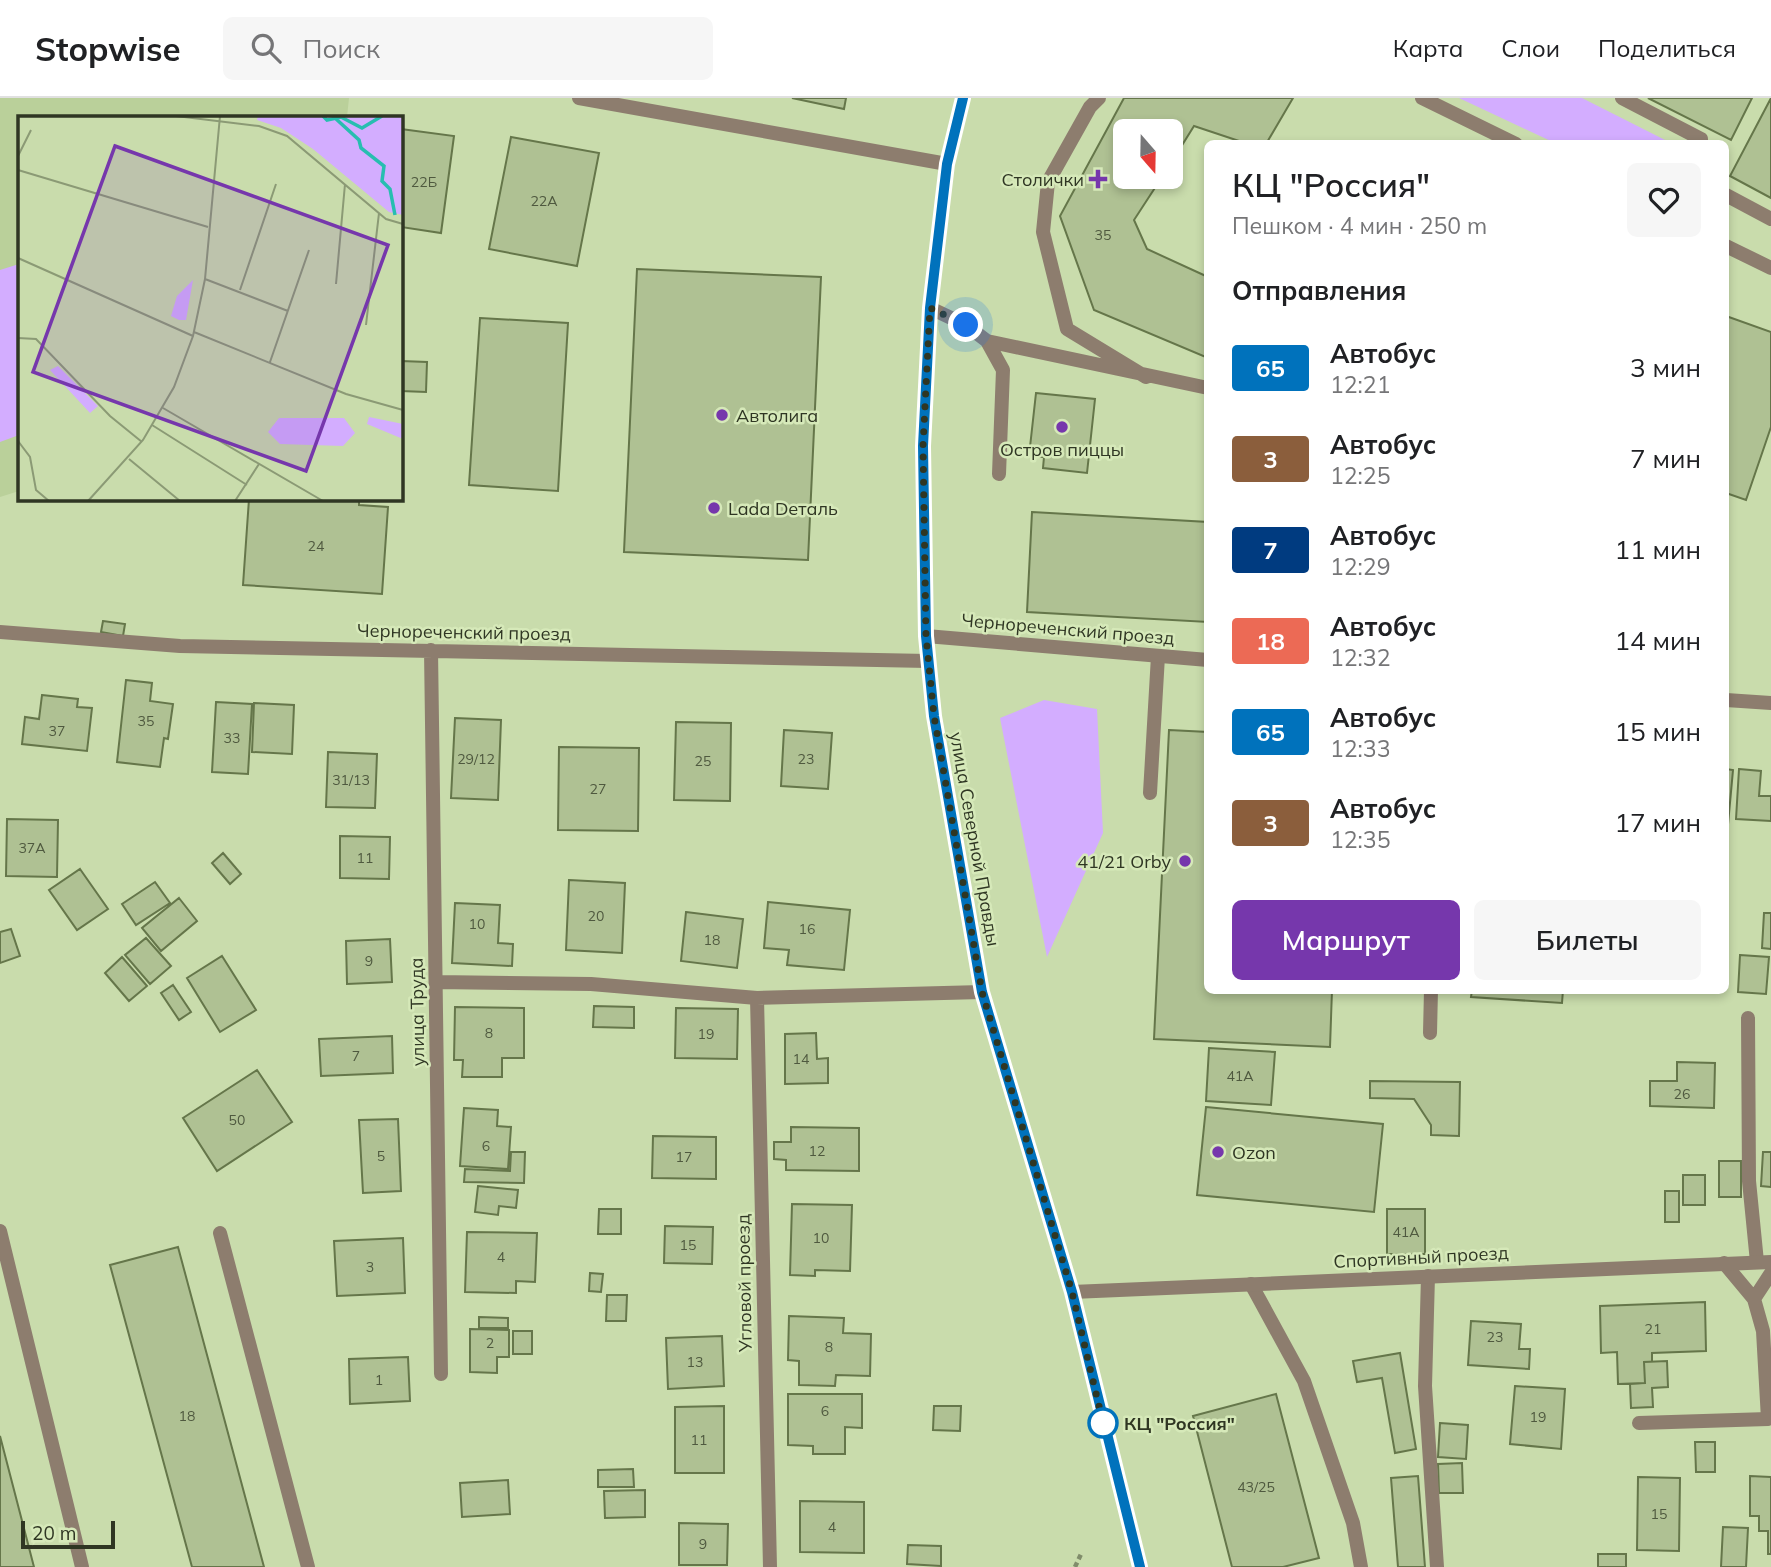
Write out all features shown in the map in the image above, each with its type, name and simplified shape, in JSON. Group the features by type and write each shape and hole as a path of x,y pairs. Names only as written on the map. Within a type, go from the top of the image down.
{"main road":[{"name":"улица Северной Правды","path":"962,98 947,164 930,308 923,446 926,636 934,716 982,992 1072,1292 1140,1567"}],"street":[{"path":"579,98 947,164"},
{"path":"1099,98 1090,107 1048,182 1043,232 1067,329 1096,350 1146,377"},
{"path":"1422,98 1508,140"},
{"path":"1622,98 1700,140"},
{"path":"1729,197 1771,219"},
{"path":"1729,247 1771,268"},
{"path":"930,308 966,325 987,341 1003,370 999,474"},
{"path":"987,341 1204,387"},
{"name":"Чернореченский проезд","path":"0,632 180,646 928,661"},
{"name":"Чернореченский проезд","path":"926,636 1204,660"},
{"name":"улица Труда","path":"431,650 441,1374"},
{"path":"1150,793 1158,656"},
{"path":"1729,700 1771,703"},
{"path":"436,982 591,984 757,998 982,992"},
{"path":"1430,1033 1431,994"},
{"name":"Угловой проезд","path":"757,998 769,1567"},
{"path":"1748,1018 1748,1181 1764,1262"},
{"path":"0,1231 82,1567"},
{"path":"220,1233 308,1567"},
{"name":"Спортивный проезд","path":"1072,1292 1764,1262"},
{"path":"1639,1423 1769,1419 1763,1331 1754,1299 1724,1263"},
{"path":"1754,1299 1771,1273"},
{"path":"1428,1276 1425,1387 1437,1567"},
{"path":"1251,1284 1304,1381 1353,1523 1361,1567"}],"path":[{"path":"1075,1567 1082,1552"}],"shaded area":[{"path":"0,98 349,98 347,116 18,116 18,491 0,497"},
{"path":"1459,98 1582,98 1665,140 1549,140"},
{"path":"18,264 18,435 0,442 0,270"},
{"path":"1044,700 1097,709 1103,833 1047,957 1000,718"}],"building":[{"path":"792,98 846,98 844,109"},
{"path":"1124,98 1293,98 1268,140 1236,140 1194,126 1183,144 1183,119 1113,119 1113,189 1154,189 1134,220 1147,249 1204,275 1204,356 1094,310 1060,216"},
{"path":"1648,98 1752,98 1731,140"},
{"path":"1771,98 1771,198 1730,176"},
{"path":"402,129 454,136 441,233 402,227"},
{"path":"511,137 599,153 577,266 489,249"},
{"name":"Автолига","path":"637,269 821,277 808,560 624,552"},
{"path":"1729,317 1771,332 1771,427 1746,500 1729,494"},
{"path":"480,318 568,323 558,491 469,485"},
{"path":"402,361 427,362 426,392 402,391"},
{"name":"Остров пиццы","path":"1036,393 1095,399 1087,473 1043,468 1044,457 1029,456"},
{"path":"249,500 359,500 359,505 388,507 382,594 243,585"},
{"path":"1032,512 1204,522 1204,622 1027,612"},
{"path":"103,621 125,624 123,636 101,632"},
{"path":"126,680 152,683 150,701 173,704 168,739 164,738 160,767 117,762"},
{"path":"42,695 78,699 77,707 92,708 87,751 22,744 25,717 39,719"},
{"path":"216,702 252,704 248,774 212,772"},
{"path":"254,703 294,705 292,754 252,752"},
{"path":"455,718 501,720 498,800 451,798"},
{"path":"676,722 731,723 730,801 674,800"},
{"path":"784,730 832,733 828,789 781,786"},
{"name":"41/21 Orby","path":"1169,730 1204,732 1204,994 1332,994 1330,1047 1154,1039"},
{"path":"559,747 639,748 638,831 558,830"},
{"path":"328,752 377,754 375,808 326,807"},
{"path":"1729,769 1733,770 1729,813"},
{"path":"1739,769 1761,771 1759,796 1771,796 1771,821 1736,819"},
{"path":"7,819 58,820 57,877 6,876"},
{"path":"340,836 390,837 389,879 340,878"},
{"path":"223,853 241,874 230,884 212,863"},
{"path":"80,869 108,909 77,930 49,890"},
{"path":"569,880 625,883 622,953 566,950"},
{"path":"155,882 170,903 136,925 122,904"},
{"path":"179,898 197,921 161,951 142,928"},
{"path":"768,902 850,910 844,970 787,965 789,950 764,948"},
{"path":"455,903 500,905 498,943 513,944 512,966 452,963"},
{"path":"686,912 743,919 737,968 681,961"},
{"path":"1764,913 1771,913 1771,949 1762,948"},
{"path":"11,929 20,956 0,963 0,932"},
{"path":"146,938 171,966 150,984 125,955"},
{"path":"390,939 392,982 347,984 346,941"},
{"path":"1740,955 1769,957 1766,994 1738,992"},
{"path":"222,956 256,1010 220,1032 187,978"},
{"path":"122,957 147,986 129,1001 105,973"},
{"path":"173,985 191,1012 179,1020 161,993"},
{"path":"1471,994 1563,994 1562,1003 1471,997"},
{"path":"594,1006 634,1007 634,1028 593,1027"},
{"path":"455,1007 524,1008 524,1058 502,1058 502,1077 462,1077 463,1060 454,1060"},
{"path":"676,1008 738,1009 737,1059 675,1058"},
{"path":"816,1033 817,1059 828,1058 828,1083 785,1084 785,1034"},
{"path":"392,1036 393,1073 321,1076 319,1039"},
{"path":"1209,1048 1275,1052 1271,1105 1206,1101"},
{"path":"1677,1062 1715,1063 1714,1108 1650,1106 1650,1081 1677,1081"},
{"path":"257,1070 292,1122 217,1171 183,1118"},
{"path":"1370,1081 1460,1082 1459,1136 1431,1135 1431,1125 1414,1099 1370,1098"},
{"path":"1206,1107 1383,1124 1374,1212 1197,1195"},
{"path":"464,1108 498,1110 497,1126 511,1127 508,1169 460,1166"},
{"path":"398,1119 401,1191 363,1193 359,1120"},
{"path":"791,1127 859,1128 859,1171 786,1170 786,1160 774,1159 774,1142 791,1142"},
{"path":"653,1136 716,1137 716,1179 652,1178"},
{"path":"511,1152 525,1152 524,1183 464,1182 465,1169 510,1171"},
{"path":"1763,1152 1771,1152 1771,1187 1761,1186"},
{"path":"1719,1161 1741,1161 1741,1197 1719,1197"},
{"path":"1683,1175 1705,1175 1705,1205 1683,1205"},
{"path":"478,1186 518,1190 516,1208 499,1206 498,1215 475,1212"},
{"path":"1665,1191 1679,1191 1679,1222 1665,1222"},
{"path":"792,1204 852,1205 850,1271 815,1270 815,1276 790,1275"},
{"path":"599,1209 621,1209 621,1234 598,1234"},
{"path":"1387,1209 1425,1209 1425,1254 1387,1254"},
{"path":"665,1226 713,1227 712,1264 664,1263"},
{"path":"467,1232 537,1233 535,1282 516,1281 516,1293 465,1292"},
{"path":"403,1238 405,1293 337,1296 334,1241"},
{"path":"178,1247 264,1567 192,1567 110,1265"},
{"path":"590,1273 603,1274 601,1292 589,1291"},
{"path":"607,1295 627,1295 626,1321 606,1321"},
{"path":"1705,1302 1706,1351 1652,1353 1652,1362 1644,1362 1645,1383 1618,1384 1617,1352 1601,1353 1600,1306"},
{"path":"789,1316 844,1318 843,1333 871,1334 870,1376 836,1375 835,1386 799,1385 799,1361 788,1360"},
{"path":"479,1317 508,1318 508,1328 479,1328"},
{"path":"1471,1321 1521,1324 1519,1349 1530,1349 1529,1369 1468,1365"},
{"path":"470,1329 509,1330 509,1357 497,1357 497,1373 470,1372"},
{"path":"513,1331 532,1331 532,1354 513,1354"},
{"path":"722,1336 724,1386 668,1389 666,1338"},
{"path":"1400,1353 1416,1449 1395,1453 1382,1378 1357,1382 1353,1361"},
{"path":"408,1357 410,1401 350,1404 349,1359"},
{"path":"1667,1361 1668,1387 1652,1388 1653,1407 1631,1408 1630,1384 1645,1383 1644,1362"},
{"path":"1515,1386 1565,1389 1561,1449 1510,1444"},
{"path":"788,1394 862,1394 862,1428 845,1427 845,1454 813,1454 813,1446 788,1445"},
{"path":"1276,1394 1319,1558 1283,1567 1232,1567 1193,1416"},
{"path":"724,1406 724,1473 675,1473 675,1407"},
{"path":"934,1406 961,1406 960,1431 933,1430"},
{"path":"1440,1423 1468,1425 1466,1459 1438,1457"},
{"path":"0,1436 34,1567 0,1567"},
{"path":"1695,1442 1715,1442 1715,1472 1696,1472"},
{"path":"1462,1463 1463,1493 1439,1493 1438,1464"},
{"path":"633,1469 634,1487 598,1487 598,1470"},
{"path":"1418,1476 1425,1567 1398,1567 1391,1478"},
{"path":"1750,1476 1771,1477 1771,1554 1768,1554 1768,1531 1759,1531 1759,1516 1750,1516"},
{"path":"1638,1477 1680,1478 1679,1551 1637,1550"},
{"path":"508,1480 510,1514 462,1517 460,1483"},
{"path":"645,1490 645,1517 605,1518 604,1491"},
{"path":"800,1501 864,1502 864,1553 800,1552"},
{"path":"679,1523 728,1524 727,1565 679,1565"},
{"path":"1723,1527 1748,1528 1746,1567 1721,1567"},
{"path":"908,1545 941,1546 941,1566 907,1564"},
{"path":"1598,1554 1626,1554 1626,1567 1598,1567"}],"bus line":[{"name":"65","path":"963,98 947,164 930,308 923,446 926,636 934,716 982,992 1072,1292 1140,1567"}],"place":[{"name":"Столички","path":"1098,179"},
{"name":"Автолига","path":"722,415"},
{"name":"Остров пиццы","path":"1062,427"},
{"name":"Lada Dеталь","path":"714,508"},
{"name":"41/21 Orby","path":"1185,861"},
{"name":"Ozon","path":"1218,1152"},
{"name":"КЦ \"Россия\"","path":"1103,1423"}],"route":[{"path":"966,325 930,308 923,446 926,636 934,716 982,992 1072,1292 1103,1423"}]}
